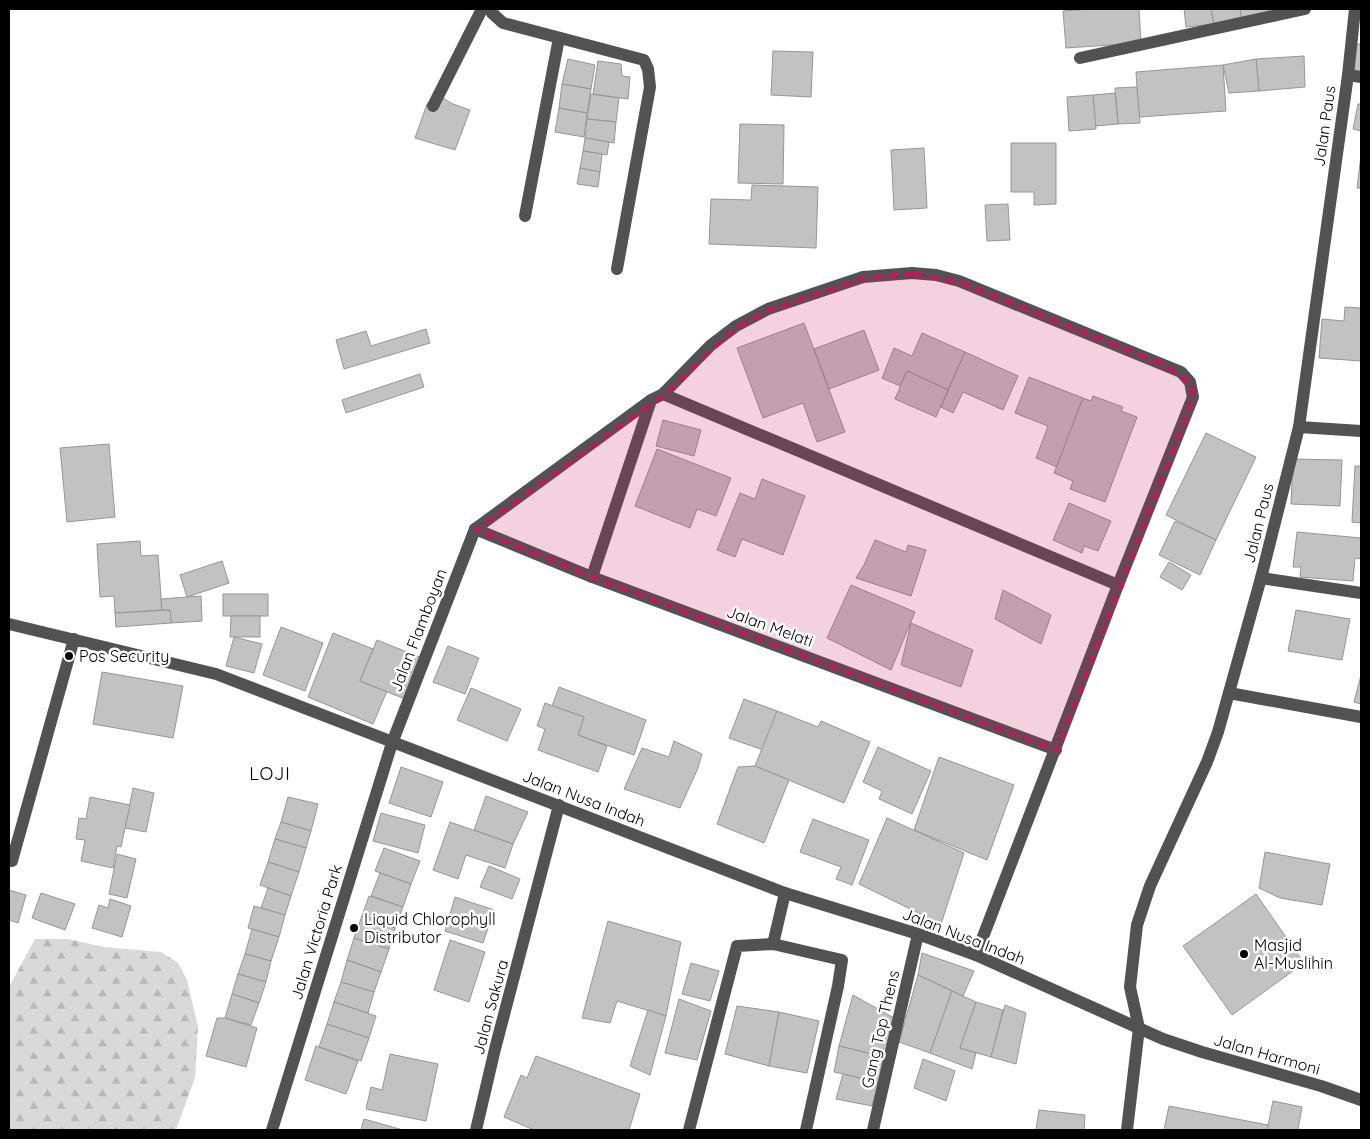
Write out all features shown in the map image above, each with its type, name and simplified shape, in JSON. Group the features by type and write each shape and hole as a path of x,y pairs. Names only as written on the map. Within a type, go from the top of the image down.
{"street":[{"path":"433,106 482,9"},
{"path":"490,9 503,23 644,60 648,69 650,87 617,269"},
{"path":"1080,58 1305,9"},
{"name":"Jalan Paus","path":"1127,1130 1139,1028 1130,988 1136,925 1150,886 1207,762 1218,732 1261,578 1299,428 1348,75 1355,9"},
{"path":"525,216 559,38"},
{"path":"1348,75 1361,77"},
{"path":"475,529 657,397 711,345 736,326 768,309 863,277 912,273 936,275 959,280 1181,372 1190,382 1193,397 1118,585 976,955"},
{"path":"592,577 657,397"},
{"path":"657,397 1118,585"},
{"path":"1299,428 1361,431"},
{"name":"Jalan Melati","path":"475,529 592,577 1056,750"},
{"name":"Jalan Flamboyan","path":"392,743 475,529"},
{"path":"1261,578 1361,593"},
{"name":"Jalan Nusa Indah","path":"9,624 216,674 785,893 918,934 976,955 1163,1039"},
{"path":"9,860 12,861 74,639"},
{"path":"1229,693 1361,717"},
{"name":"Jalan Victoria Park","path":"272,1130 392,743"},
{"name":"Jalan Sakura","path":"476,1130 495,1049 559,805"},
{"path":"773,944 785,893"},
{"name":"Gang Top Thens","path":"873,1130 918,934"},
{"path":"688,1130 737,946 773,944 842,960 806,1130"},
{"name":"Jalan Harmoni","path":"1163,1039 1321,1086 1361,1100"}],"highlighted area":[{"path":"912,273 959,281 1162,363 1190,382 1193,397 1056,750 592,577 475,529 663,394 736,326 768,309 863,277"}],"green space":[{"path":"35,939 68,939 104,947 161,952 178,963 187,980 198,1027 195,1078 176,1130 9,1130 9,987"}],"building":[{"path":"1139,9 1141,43 1066,48 1063,11"},
{"path":"1184,9 1211,9 1214,24 1186,27"},
{"path":"1211,9 1240,9 1242,20 1214,24"},
{"path":"1240,9 1268,9 1269,14 1242,20"},
{"path":"1354,44 1361,44 1361,72 1352,71"},
{"path":"773,51 813,52 811,97 771,95"},
{"path":"1304,56 1305,87 1259,91 1256,59"},
{"path":"568,59 595,65 591,89 562,84"},
{"path":"1256,59 1259,91 1229,93 1223,65"},
{"path":"598,61 621,64 622,76 630,77 628,99 593,94"},
{"path":"1223,65 1226,111 1139,117 1136,72"},
{"path":"562,84 591,89 587,113 559,108"},
{"path":"1137,87 1140,123 1118,124 1115,88"},
{"path":"1115,93 1118,124 1095,126 1093,95"},
{"path":"591,94 619,98 616,122 587,119"},
{"path":"1093,95 1096,129 1069,131 1067,97"},
{"path":"439,96 453,104 470,110 455,150 415,138 427,104"},
{"path":"1358,104 1361,104 1361,131 1353,129"},
{"path":"559,108 587,113 584,137 555,132"},
{"path":"587,119 616,122 614,143 585,138"},
{"path":"740,124 784,125 783,184 738,183"},
{"path":"585,138 609,142 607,155 583,151"},
{"path":"1011,143 1056,143 1056,204 1034,205 1034,192 1011,192"},
{"path":"924,148 927,208 894,210 891,150"},
{"path":"583,151 602,154 600,172 580,168"},
{"path":"1361,155 1361,188 1357,188"},
{"path":"580,168 600,172 598,187 577,184"},
{"path":"752,185 818,187 816,248 709,244 711,199 751,200"},
{"path":"1008,204 1010,240 987,241 985,205"},
{"path":"1345,307 1361,308 1361,361 1319,358 1322,319 1344,321"},
{"path":"804,323 845,432 817,442 803,403 763,418 737,348"},
{"path":"426,329 430,343 344,369 336,340 366,331 371,346"},
{"path":"864,330 879,370 829,389 814,349"},
{"path":"922,333 965,352 948,390 907,371 900,386 882,378 894,348 912,356"},
{"path":"965,352 1018,376 1003,410 963,392 953,413 941,407"},
{"path":"907,371 948,390 936,417 895,399"},
{"path":"420,374 424,387 346,413 342,400"},
{"path":"1029,377 1083,398 1057,467 1036,458 1048,426 1015,413"},
{"path":"1093,396 1123,407 1121,411 1137,417 1105,502 1070,489 1073,481 1054,473 1083,398 1091,401"},
{"path":"663,420 701,430 694,456 656,446"},
{"path":"1206,433 1256,457 1216,540 1166,515"},
{"path":"109,444 115,517 67,522 60,448"},
{"path":"657,449 731,478 716,516 697,509 690,528 635,506"},
{"path":"1293,459 1342,460 1340,506 1291,504"},
{"path":"1355,466 1361,466 1361,523 1352,522"},
{"path":"762,479 805,496 783,555 742,539 735,557 717,550 740,493 755,499"},
{"path":"1069,503 1111,521 1098,551 1084,546 1082,553 1053,540"},
{"path":"1175,521 1216,540 1200,575 1159,555"},
{"path":"1297,532 1361,538 1361,559 1355,558 1353,581 1300,577 1301,567 1293,567"},
{"path":"875,540 906,552 908,545 926,550 911,596 856,578"},
{"path":"140,541 141,556 158,555 162,610 115,613 114,596 100,597 97,544"},
{"path":"222,561 229,583 187,597 180,575"},
{"path":"1169,562 1191,575 1182,590 1160,577"},
{"path":"851,585 915,612 891,670 827,638"},
{"path":"1003,590 1051,615 1041,644 995,619"},
{"path":"223,594 268,594 268,616 223,616"},
{"path":"201,596 202,621 171,623 170,610 162,610 161,599"},
{"path":"170,610 171,623 116,627 115,613"},
{"path":"1296,610 1350,619 1342,660 1288,651"},
{"path":"231,616 260,616 260,637 230,637"},
{"path":"911,623 973,650 961,687 901,665"},
{"path":"281,627 323,643 305,691 263,675"},
{"path":"333,633 373,649 360,681 387,691 373,724 308,697"},
{"path":"234,637 262,644 254,673 226,666"},
{"path":"377,640 422,658 405,699 360,681"},
{"path":"448,646 479,658 465,694 433,682"},
{"path":"102,672 183,686 173,738 93,724"},
{"path":"1361,675 1361,704 1354,702"},
{"path":"559,687 646,720 634,755 578,735 584,717 552,706"},
{"path":"471,688 521,709 507,741 457,720"},
{"path":"744,699 777,711 763,750 729,738"},
{"path":"545,703 584,717 578,735 607,746 598,772 538,750 545,729 537,726"},
{"path":"777,711 818,727 821,721 870,742 844,803 755,766"},
{"path":"674,741 702,754 698,768 680,808 624,789 642,748 669,757"},
{"path":"878,747 931,771 912,814 879,799 882,791 863,782"},
{"path":"939,757 1014,785 987,860 914,830"},
{"path":"755,766 789,780 764,843 717,824 738,767"},
{"path":"401,767 443,782 431,817 389,803"},
{"path":"133,788 154,793 146,832 125,828"},
{"path":"486,796 528,812 513,844 474,830"},
{"path":"90,797 130,805 121,847 117,846 113,868 81,861 85,840 76,839 79,818 86,819"},
{"path":"288,797 318,804 311,831 281,822"},
{"path":"381,813 425,825 418,853 373,841"},
{"path":"887,818 964,853 941,924 859,884"},
{"path":"813,819 869,840 852,885 836,879 841,867 800,852"},
{"path":"281,822 311,831 306,848 275,839"},
{"path":"450,822 513,844 505,868 466,855 458,879 433,870"},
{"path":"275,839 306,848 299,872 268,862"},
{"path":"384,848 420,861 411,884 375,871"},
{"path":"1265,852 1330,864 1322,905 1280,898 1259,888"},
{"path":"117,854 136,859 127,898 109,894"},
{"path":"268,862 299,872 291,896 260,885"},
{"path":"489,866 520,879 512,899 480,887"},
{"path":"380,873 411,884 403,907 371,896"},
{"path":"268,888 291,896 285,915 261,908"},
{"path":"9,890 26,895 18,923 9,920"},
{"path":"41,893 75,904 65,930 32,918"},
{"name":"Masjid Al-Muslihin","path":"1256,894 1304,963 1232,1015 1183,946"},
{"path":"369,896 403,907 395,928 362,916"},
{"path":"455,897 494,910 483,943 445,931"},
{"path":"110,899 131,906 122,937 92,928 99,905 108,908"},
{"path":"254,906 285,915 279,937 248,928"},
{"path":"362,916 395,928 389,949 354,938"},
{"path":"608,921 681,942 666,1016 617,1001 610,1023 582,1018"},
{"path":"252,929 279,937 271,961 245,954"},
{"path":"354,938 389,949 381,972 347,960"},
{"path":"450,940 485,952 469,1002 434,990"},
{"path":"922,953 974,971 963,996 918,975"},
{"path":"245,954 271,961 266,982 238,974"},
{"path":"347,960 381,972 374,992 341,982"},
{"path":"691,963 719,971 710,1001 682,994"},
{"path":"238,974 266,982 259,1003 232,994"},
{"path":"918,975 952,991 930,1053 899,1042"},
{"path":"341,982 374,992 368,1013 334,1002"},
{"path":"952,991 976,1002 960,1048 976,1053 972,1069 930,1053"},
{"path":"232,994 259,1003 251,1025 225,1018"},
{"path":"853,995 894,1018 884,1057 839,1046"},
{"path":"679,999 711,1011 697,1060 665,1053"},
{"path":"334,1002 376,1016 369,1038 327,1024"},
{"path":"976,1002 1003,1010 991,1057 960,1048"},
{"path":"1005,1005 1026,1013 1016,1064 991,1057"},
{"path":"737,1006 779,1012 769,1066 725,1054"},
{"path":"648,1010 666,1016 650,1075 630,1066"},
{"path":"779,1012 819,1021 807,1073 769,1066"},
{"path":"217,1018 225,1018 257,1028 246,1067 206,1056"},
{"path":"327,1024 369,1038 361,1061 319,1047"},
{"path":"316,1046 358,1061 346,1094 305,1080"},
{"path":"839,1046 884,1057 878,1082 834,1072"},
{"path":"390,1054 438,1064 426,1121 366,1109 371,1087 382,1090"},
{"path":"536,1056 640,1094 629,1130 534,1130 504,1117 521,1075 527,1078"},
{"path":"923,1059 955,1071 946,1101 914,1088"},
{"path":"843,1074 878,1082 872,1106 836,1099"},
{"path":"1273,1101 1302,1107 1298,1130 1267,1130"},
{"path":"1169,1106 1268,1125 1267,1130 1164,1130"},
{"path":"1039,1110 1085,1115 1084,1130 1036,1130"},
{"path":"364,1119 403,1130 361,1130"}],"place":[{"name":"Pos Security","path":"69,656"},
{"name":"Liquid Chlorophyll Distributor","path":"354,928"},
{"name":"Masjid Al-Muslihin","path":"1244,954"}],"district":[{"name":"LOJI","path":"270,773"}]}
